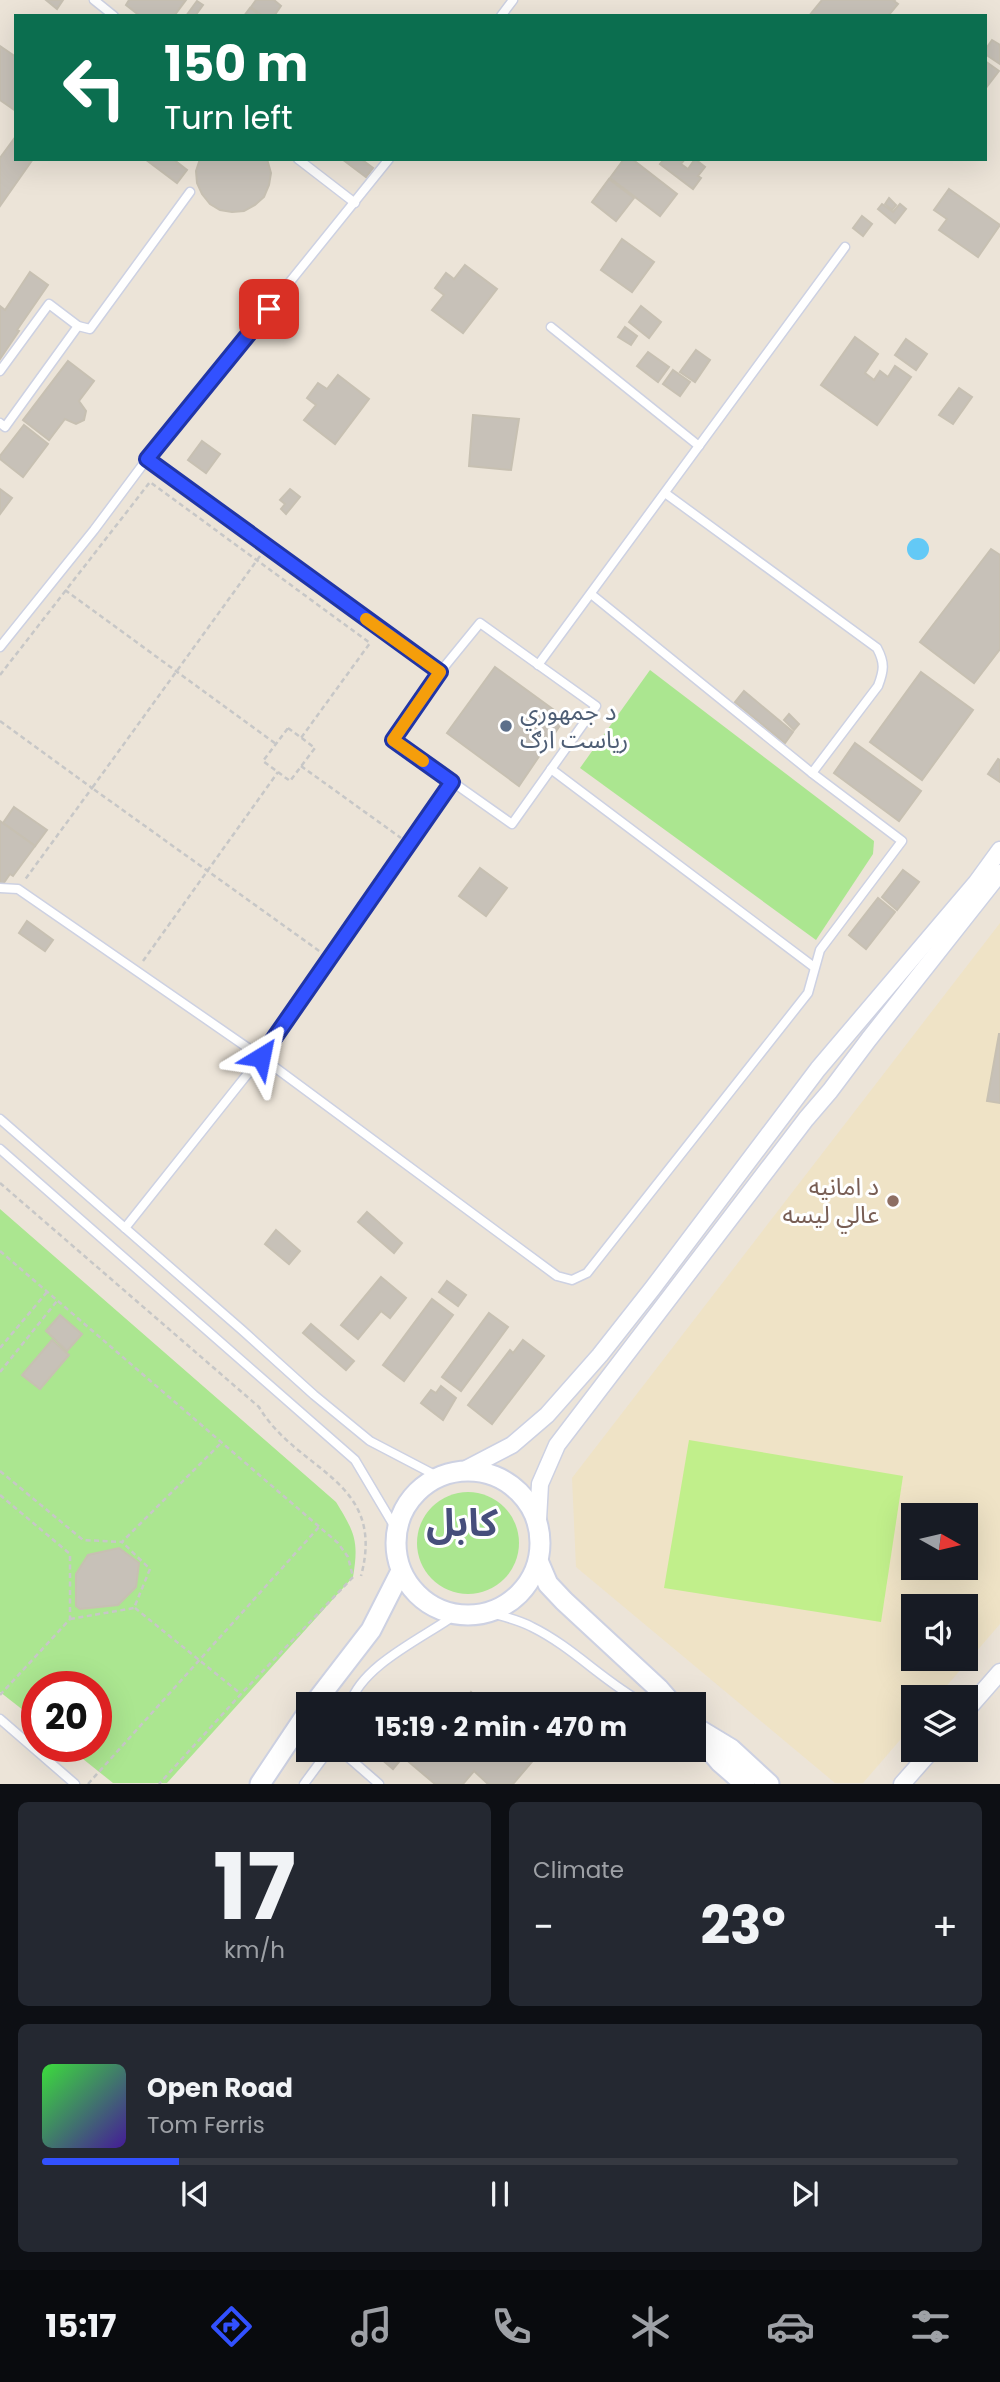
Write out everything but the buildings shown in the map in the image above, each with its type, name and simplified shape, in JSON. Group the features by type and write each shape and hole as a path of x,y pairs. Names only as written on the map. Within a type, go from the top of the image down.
{"street":[{"path":"1000,850 922,959 830,1091 558,1445 540,1484 539,1563 521,1594 491,1613 455,1615 432,1607 413,1592 401,1571 396,1529 411,1498 437,1476 466,1469 512,1445 538,1423 600,1355 652,1290 811,1078 922,959 1000,873"},
{"path":"466,1469 497,1475 523,1493 538,1520"},
{"path":"539,1563 548,1584 564,1601 662,1692"},
{"path":"323,1692 371,1630 401,1571"},
{"path":"978,1697 1000,1672"},
{"path":"260,1783 296,1730"},
{"path":"706,1735 731,1749 769,1783"},
{"path":"706,1744 720,1762 745,1783"},
{"path":"902,1783 921,1762"}],"lane":[{"path":"94,0 112,14"},
{"path":"301,161 355,203"},
{"path":"0,647 147,459 387,161"},
{"path":"0,370 49,304 78,326 90,329 190,192"},
{"path":"538,665 845,247"},
{"path":"0,423 5,427 78,326"},
{"path":"551,327 699,446"},
{"path":"147,459 440,672"},
{"path":"665,493 877,648 883,659 884,670 878,685 812,773"},
{"path":"0,888 18,889 261,1057 557,1276 572,1280 587,1273 808,993 820,950 902,841 812,773 591,594"},
{"path":"480,623 538,665 596,706 512,824 393,740 440,672 480,623"},
{"path":"551,769 814,967"},
{"path":"125,1228 261,1057 452,782"},
{"path":"0,1119 370,1441 437,1476"},
{"path":"0,1149 355,1460 396,1529"},
{"path":"491,1613 533,1627 563,1646 622,1692"},
{"path":"356,1692 393,1654 455,1615"},
{"path":"0,1719 75,1783"},
{"path":"304,1783 320,1762"},
{"path":"354,1762 379,1783"}],"path":[{"path":"0,675 150,482 370,643 301,738"},
{"path":"18,889 266,547"},
{"path":"65,590 276,744"},
{"path":"0,721 205,872 329,959"},
{"path":"288,728 301,738 314,748 290,781 263,761 288,728"},
{"path":"301,766 409,844"},
{"path":"135,972 278,772"},
{"path":"0,1183 259,1407 269,1423 345,1489 362,1514 366,1536 361,1576"},
{"path":"0,1251 338,1543 348,1558 353,1577 159,1783"},
{"path":"0,1348 47,1292"},
{"path":"0,1372 57,1301"},
{"path":"122,1542 221,1442"},
{"path":"0,1471 83,1540 122,1542 150,1569 134,1608"},
{"path":"0,1495 70,1554 70,1619"},
{"path":"88,1783 319,1527"},
{"path":"0,1695 70,1619 134,1608 240,1694"}],"shaded area":[{"name":"د امانیه عالي لیسه","path":"1000,923 1000,1624 978,1649 978,1594 901,1594 901,1671 959,1671 947,1685 901,1685 901,1739 863,1783 835,1783 576,1567 572,1478"}],"green space":[{"path":"650,670 874,841 873,854 816,940 580,768"},
{"path":"0,1209 336,1502 348,1522 356,1554 353,1577 167,1783 113,1783 87,1762 112,1762 112,1671 21,1671 21,1708 0,1692"},
{"path":"689,1440 903,1476 881,1622 664,1588"},
{"path":"468,1492 488,1496 504,1507 515,1523 519,1543 515,1563 504,1579 488,1590 468,1594 448,1590 432,1579 421,1563 417,1543 421,1523 432,1507 448,1496"}],"water":[{"path":"918,538 926,541 929,549 926,557 918,560 910,557 907,549 910,541"}],"slow traffic":[{"path":"366,619 440,672 393,740 423,761"}],"place":[{"name":"د جمهوري ریاست ارګ","path":"506,726"},
{"name":"د امانیه عالي لیسه","path":"893,1201"}],"district":[{"name":"کابل","path":"462,1523"}],"route":[{"path":"261,1057 452,782 393,740 440,672 147,459 269,309"}]}
